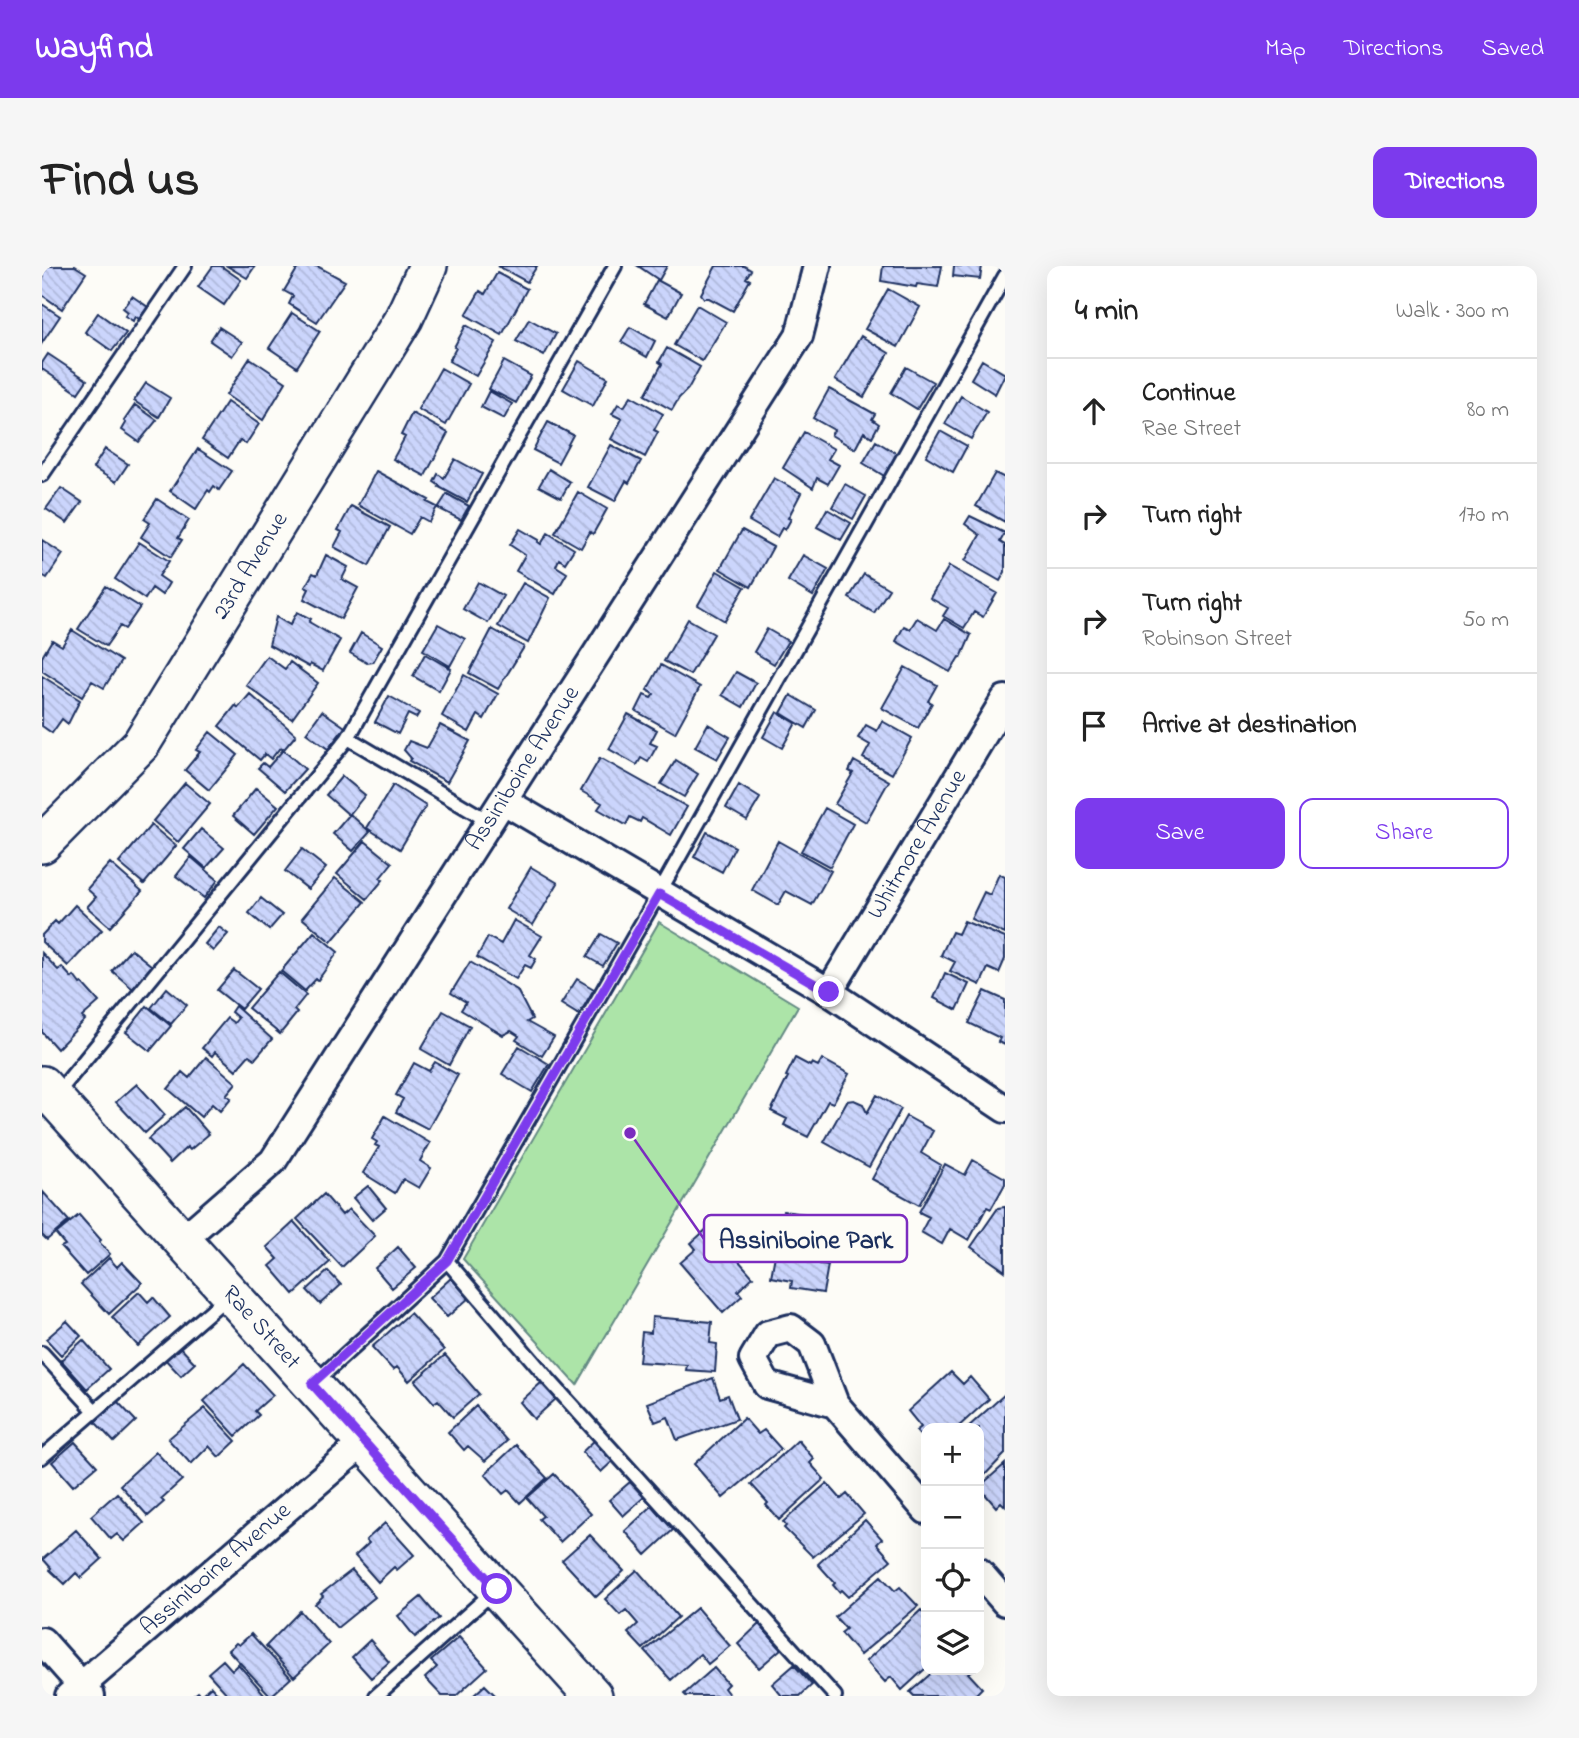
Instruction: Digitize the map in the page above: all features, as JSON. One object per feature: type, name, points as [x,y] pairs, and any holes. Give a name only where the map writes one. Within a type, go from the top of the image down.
[{"type":"street","name":"23rd Avenue","points":[[42,844],[141,744],[404,318],[428,266]]},
{"type":"street","name":"Assiniboine Avenue","points":[[182,1240],[273,1161],[799,336],[817,266]]},
{"type":"street","name":"Whitmore Avenue","points":[[829,992],[1005,699]]},
{"type":"street","points":[[497,812],[659,894],[829,992],[1005,1110]]},
{"type":"street","name":"Rae Street","points":[[48,1091],[593,1696]]},
{"type":"street","points":[[835,1404],[921,1504]]},
{"type":"street","name":"Assiniboine Avenue","points":[[80,1692],[364,1442]]},
{"type":"street","points":[[984,1578],[1005,1602]]},
{"type":"street","points":[[42,1641],[80,1692]]},
{"type":"lane","points":[[42,475],[185,266]]},
{"type":"lane","points":[[48,1091],[348,738],[615,266]]},
{"type":"lane","points":[[312,1384],[447,1261],[659,894],[1005,276]]},
{"type":"lane","points":[[348,738],[497,812]]},
{"type":"lane","points":[[447,1261],[550,1381],[835,1696]]},
{"type":"lane","points":[[42,1457],[230,1293]]},
{"type":"lane","points":[[42,1353],[94,1410]]},
{"type":"lane","points":[[376,1696],[497,1589]]},
{"type":"green space","points":[[659,922],[798,1006],[577,1385],[463,1259]]},
{"type":"building","points":[[48,266],[75,266],[86,273],[62,309],[42,295],[42,274]]},
{"type":"building","points":[[213,266],[221,266],[241,280],[224,305],[198,287]]},
{"type":"building","points":[[227,266],[255,266],[247,278]]},
{"type":"building","points":[[299,266],[317,266],[345,281],[317,322],[289,304],[293,296],[284,291]]},
{"type":"building","points":[[498,266],[537,266],[527,282]]},
{"type":"building","points":[[638,266],[667,266],[659,280]]},
{"type":"building","points":[[716,266],[744,266],[751,270],[746,278],[750,280],[733,311],[704,298],[701,294]]},
{"type":"building","points":[[883,266],[942,266],[938,287],[917,284],[916,287],[881,281]]},
{"type":"building","points":[[954,266],[982,266],[980,279],[953,276]]},
{"type":"building","points":[[497,273],[527,289],[502,335],[466,315],[480,291],[485,294]]},
{"type":"building","points":[[657,280],[681,293],[668,317],[644,304]]},
{"type":"building","points":[[888,289],[920,307],[898,347],[865,329]]},
{"type":"building","points":[[132,296],[148,307],[139,319],[135,316],[133,321],[125,316],[128,312],[123,308]]},
{"type":"building","points":[[42,304],[60,316],[42,343]]},
{"type":"building","points":[[697,305],[726,322],[702,361],[674,345]]},
{"type":"building","points":[[98,313],[126,333],[112,351],[85,332]]},
{"type":"building","points":[[292,313],[320,331],[297,367],[269,348]]},
{"type":"building","points":[[529,319],[556,334],[544,356],[516,341]]},
{"type":"building","points":[[466,325],[496,342],[476,376],[449,361]]},
{"type":"building","points":[[219,327],[242,342],[232,356],[210,341]]},
{"type":"building","points":[[630,327],[655,341],[647,357],[621,342]]},
{"type":"building","points":[[861,336],[889,353],[864,397],[835,380]]},
{"type":"building","points":[[667,348],[700,367],[672,410],[645,395],[662,364],[659,362]]},
{"type":"building","points":[[48,354],[87,380],[78,393],[42,369],[42,363]]},
{"type":"building","points":[[250,358],[286,382],[263,420],[226,395]]},
{"type":"building","points":[[982,360],[1005,374],[995,394],[971,379]]},
{"type":"building","points":[[504,361],[531,376],[516,403],[489,389]]},
{"type":"building","points":[[579,361],[608,378],[593,406],[563,389]]},
{"type":"building","points":[[906,367],[933,382],[917,409],[891,393]]},
{"type":"building","points":[[441,368],[469,384],[446,425],[418,409]]},
{"type":"building","points":[[146,383],[170,398],[159,417],[134,401]]},
{"type":"building","points":[[829,389],[875,414],[872,419],[879,424],[872,437],[864,432],[855,449],[831,435],[834,430],[813,418]]},
{"type":"building","points":[[489,391],[512,404],[504,419],[481,407]]},
{"type":"building","points":[[631,396],[663,414],[654,430],[658,432],[645,457],[611,439],[622,419],[612,414],[618,404],[624,407]]},
{"type":"building","points":[[961,396],[987,412],[971,439],[945,424]]},
{"type":"building","points":[[227,402],[259,424],[246,444],[240,440],[228,458],[202,440]]},
{"type":"building","points":[[135,405],[157,420],[139,442],[122,430],[126,423],[124,421]]},
{"type":"building","points":[[412,413],[448,433],[425,476],[393,459],[405,437],[401,435]]},
{"type":"building","points":[[548,422],[573,435],[558,463],[533,450]]},
{"type":"building","points":[[940,431],[967,446],[953,472],[926,456]]},
{"type":"building","points":[[804,432],[834,449],[828,459],[839,465],[828,484],[817,478],[813,488],[783,468]]},
{"type":"building","points":[[876,441],[899,455],[886,477],[863,463]]},
{"type":"building","points":[[611,445],[641,461],[615,501],[588,487]]},
{"type":"building","points":[[105,449],[128,464],[116,482],[93,468]]},
{"type":"building","points":[[198,449],[232,471],[219,490],[214,486],[210,492],[208,490],[196,509],[170,491]]},
{"type":"building","points":[[455,459],[482,474],[467,502],[434,482],[438,474],[444,478]]},
{"type":"building","points":[[549,469],[570,482],[561,498],[539,486]]},
{"type":"building","points":[[376,471],[437,507],[429,522],[420,517],[410,534],[358,505]]},
{"type":"building","points":[[995,473],[1005,478],[1005,522],[976,506]]},
{"type":"building","points":[[774,478],[801,493],[785,530],[782,528],[777,537],[749,521]]},
{"type":"building","points":[[845,484],[866,496],[853,519],[832,507]]},
{"type":"building","points":[[61,488],[82,502],[67,523],[46,509]]},
{"type":"building","points":[[578,492],[607,509],[593,534],[590,532],[581,548],[555,533]]},
{"type":"building","points":[[447,494],[469,506],[461,520],[438,508]]},
{"type":"building","points":[[157,499],[189,520],[178,538],[182,540],[171,557],[141,537],[150,523],[144,519]]},
{"type":"building","points":[[351,506],[390,527],[369,566],[334,547],[342,532],[338,530]]},
{"type":"building","points":[[827,509],[851,523],[841,540],[817,527]]},
{"type":"building","points":[[970,516],[1005,533],[1000,542],[1005,545],[1005,572],[1000,581],[965,561],[980,535],[965,524]]},
{"type":"building","points":[[520,529],[541,544],[548,533],[574,549],[565,563],[559,559],[556,566],[567,573],[555,594],[516,571],[525,555],[510,545]]},
{"type":"building","points":[[742,530],[773,547],[751,587],[720,569]]},
{"type":"building","points":[[42,540],[63,554],[47,578],[42,575]]},
{"type":"building","points":[[139,542],[169,561],[159,576],[169,583],[162,595],[152,588],[145,599],[115,579]]},
{"type":"building","points":[[326,555],[348,567],[342,579],[358,588],[341,619],[304,599],[309,589],[305,587],[313,573],[317,575]]},
{"type":"building","points":[[803,555],[828,569],[813,596],[788,581]]},
{"type":"building","points":[[949,566],[997,593],[983,617],[974,612],[964,628],[943,616],[948,608],[930,598]]},
{"type":"building","points":[[717,571],[745,587],[725,621],[698,605]]},
{"type":"building","points":[[864,574],[889,589],[874,613],[849,598]]},
{"type":"building","points":[[478,582],[503,596],[488,623],[463,609]]},
{"type":"building","points":[[523,583],[550,598],[528,643],[498,626]]},
{"type":"building","points":[[106,586],[140,607],[125,629],[120,626],[106,646],[78,629]]},
{"type":"building","points":[[297,612],[340,640],[323,671],[310,664],[309,667],[269,645],[276,617],[290,625]]},
{"type":"building","points":[[917,618],[937,630],[944,619],[971,635],[961,658],[959,657],[950,672],[896,641],[904,626],[910,629]]},
{"type":"building","points":[[688,619],[714,634],[690,675],[664,661]]},
{"type":"building","points":[[438,624],[465,639],[450,666],[423,650]]},
{"type":"building","points":[[492,629],[524,647],[498,689],[469,673]]},
{"type":"building","points":[[767,629],[788,641],[774,664],[754,652]]},
{"type":"building","points":[[72,630],[121,661],[104,688],[92,681],[82,697],[42,671],[42,657],[52,640],[62,646]]},
{"type":"building","points":[[361,633],[382,646],[373,662],[367,663],[350,653]]},
{"type":"building","points":[[425,654],[451,669],[439,691],[413,676]]},
{"type":"building","points":[[267,656],[285,669],[290,662],[318,683],[292,719],[246,685]]},
{"type":"building","points":[[661,665],[700,687],[675,733],[636,711],[644,695],[651,698],[654,694],[647,690]]},
{"type":"building","points":[[905,667],[937,685],[928,701],[932,703],[918,728],[882,708]]},
{"type":"building","points":[[736,672],[756,683],[743,707],[722,695]]},
{"type":"building","points":[[464,675],[498,694],[484,719],[478,715],[469,732],[442,716]]},
{"type":"building","points":[[42,676],[80,700],[68,724],[62,719],[52,733],[42,726]]},
{"type":"building","points":[[250,694],[296,735],[271,759],[265,754],[260,760],[219,726],[236,705],[238,708]]},
{"type":"building","points":[[791,695],[816,710],[806,728],[781,713]]},
{"type":"building","points":[[389,696],[419,713],[416,718],[408,714],[398,734],[375,722]]},
{"type":"building","points":[[322,711],[345,727],[328,749],[306,733]]},
{"type":"building","points":[[777,712],[796,723],[782,748],[763,737]]},
{"type":"building","points":[[628,714],[657,730],[650,743],[657,746],[648,762],[641,758],[637,765],[609,749]]},
{"type":"building","points":[[882,721],[912,738],[892,774],[863,758],[870,745],[858,738],[866,725],[877,731]]},
{"type":"building","points":[[708,724],[730,737],[717,759],[695,747]]},
{"type":"building","points":[[440,725],[470,741],[447,782],[409,761],[411,758],[404,750],[409,741],[427,748]]},
{"type":"building","points":[[210,732],[238,755],[209,790],[185,770],[200,752],[196,750]]},
{"type":"building","points":[[283,750],[305,769],[285,791],[258,768],[263,763],[268,767]]},
{"type":"building","points":[[600,758],[687,807],[671,835],[642,818],[640,822],[630,817],[626,825],[598,809],[602,803],[581,791]]},
{"type":"building","points":[[676,760],[698,774],[684,797],[661,784]]},
{"type":"building","points":[[854,761],[889,781],[866,822],[835,804],[853,773],[849,771]]},
{"type":"building","points":[[342,776],[365,795],[349,815],[326,795]]},
{"type":"building","points":[[185,783],[210,804],[178,842],[153,821]]},
{"type":"building","points":[[393,785],[426,806],[400,849],[367,828]]},
{"type":"building","points":[[739,785],[760,798],[747,820],[726,808]]},
{"type":"building","points":[[256,788],[278,806],[254,834],[233,816]]},
{"type":"building","points":[[825,808],[853,824],[830,867],[801,851]]},
{"type":"building","points":[[350,814],[370,832],[353,851],[333,834]]},
{"type":"building","points":[[151,825],[176,846],[144,884],[119,863]]},
{"type":"building","points":[[201,829],[224,848],[206,868],[184,849]]},
{"type":"building","points":[[707,832],[735,847],[722,872],[694,857]]},
{"type":"building","points":[[365,841],[392,863],[380,878],[383,880],[367,899],[337,874]]},
{"type":"building","points":[[778,841],[831,871],[812,905],[786,891],[778,905],[752,890]]},
{"type":"building","points":[[302,849],[326,868],[308,889],[285,871]]},
{"type":"building","points":[[191,857],[218,880],[204,898],[176,876]]},
{"type":"building","points":[[110,863],[142,891],[110,927],[87,907],[96,897],[87,889]]},
{"type":"building","points":[[531,867],[558,883],[533,925],[506,909]]},
{"type":"building","points":[[999,874],[1005,877],[1005,934],[971,919],[984,892],[990,895]]},
{"type":"building","points":[[335,878],[365,902],[331,942],[302,918]]},
{"type":"building","points":[[261,898],[282,915],[269,930],[249,913]]},
{"type":"building","points":[[75,905],[102,930],[68,966],[42,942],[42,935],[55,921],[58,924]]},
{"type":"building","points":[[514,920],[542,936],[530,955],[536,959],[531,968],[525,965],[516,979],[477,957],[488,937],[501,944]]},
{"type":"building","points":[[964,921],[1005,938],[1005,959],[999,973],[988,968],[980,985],[950,971],[955,962],[941,955],[952,932],[958,934]]},
{"type":"building","points":[[219,927],[228,934],[213,951],[205,944]]},
{"type":"building","points":[[314,932],[338,952],[318,980],[305,991],[281,971]]},
{"type":"building","points":[[601,934],[617,943],[603,966],[587,957]]},
{"type":"building","points":[[131,949],[152,966],[133,989],[112,971]]},
{"type":"building","points":[[42,953],[58,970],[62,967],[72,978],[74,976],[99,1002],[82,1017],[85,1020],[57,1049],[42,1032]]},
{"type":"building","points":[[470,962],[517,990],[532,1019],[527,1022],[554,1037],[542,1056],[516,1040],[519,1036],[511,1031],[503,1035],[461,1010],[466,1002],[451,993]]},
{"type":"building","points":[[234,970],[258,989],[241,1009],[217,990]]},
{"type":"building","points":[[279,972],[306,995],[294,1010],[297,1013],[280,1034],[248,1008]]},
{"type":"building","points":[[945,973],[969,984],[957,1010],[934,998]]},
{"type":"building","points":[[577,979],[594,989],[579,1015],[561,1004]]},
{"type":"building","points":[[167,988],[187,1005],[171,1024],[151,1008]]},
{"type":"building","points":[[985,991],[1005,1000],[1005,1045],[998,1042],[1000,1038],[969,1023]]},
{"type":"building","points":[[147,1006],[171,1026],[150,1051],[126,1032]]},
{"type":"building","points":[[235,1006],[272,1039],[255,1059],[249,1055],[236,1070],[215,1052],[212,1056],[202,1048],[227,1018],[234,1023],[238,1018],[231,1012]]},
{"type":"building","points":[[443,1011],[470,1026],[449,1065],[421,1049]]},
{"type":"building","points":[[519,1046],[549,1064],[532,1092],[502,1074]]},
{"type":"building","points":[[206,1057],[236,1083],[226,1095],[231,1098],[220,1111],[212,1104],[201,1117],[168,1089],[182,1072],[189,1078]]},
{"type":"building","points":[[795,1058],[810,1066],[812,1063],[818,1066],[822,1059],[849,1074],[833,1103],[828,1101],[808,1137],[784,1125],[787,1119],[771,1111]]},
{"type":"building","points":[[435,1062],[458,1075],[428,1129],[396,1112],[403,1099],[396,1095],[414,1063],[429,1071]]},
{"type":"building","points":[[137,1084],[165,1115],[145,1133],[116,1102]]},
{"type":"building","points":[[877,1095],[901,1109],[869,1167],[824,1142],[847,1101],[854,1100],[863,1104],[867,1113]]},
{"type":"building","points":[[185,1107],[209,1134],[190,1150],[187,1147],[170,1163],[148,1139]]},
{"type":"building","points":[[385,1116],[430,1143],[420,1161],[431,1168],[419,1188],[403,1179],[395,1193],[363,1173],[379,1147],[372,1139]]},
{"type":"building","points":[[906,1116],[933,1131],[921,1153],[941,1165],[919,1205],[872,1179]]},
{"type":"building","points":[[973,1160],[1005,1178],[1005,1184],[991,1209],[987,1207],[969,1240],[950,1229],[942,1244],[921,1232],[929,1217],[919,1212],[945,1164],[965,1175]]},
{"type":"building","points":[[368,1186],[386,1208],[372,1220],[353,1198]]},
{"type":"building","points":[[43,1192],[69,1221],[47,1240],[42,1235]]},
{"type":"building","points":[[324,1194],[342,1215],[349,1209],[375,1236],[342,1267],[297,1219]]},
{"type":"building","points":[[1005,1207],[1005,1271],[971,1247],[998,1208]]},
{"type":"building","points":[[783,1211],[828,1217],[820,1264],[828,1265],[823,1293],[791,1288],[792,1281],[771,1277]]},
{"type":"building","points":[[79,1215],[110,1254],[86,1275],[61,1247],[65,1245],[56,1234]]},
{"type":"building","points":[[294,1222],[330,1262],[294,1294],[270,1266],[278,1259],[267,1247]]},
{"type":"building","points":[[709,1227],[753,1277],[738,1291],[742,1296],[723,1313],[680,1263],[696,1249],[691,1243]]},
{"type":"building","points":[[398,1247],[416,1268],[392,1288],[375,1268]]},
{"type":"building","points":[[109,1258],[117,1267],[122,1262],[142,1283],[109,1314],[81,1284]]},
{"type":"building","points":[[328,1271],[341,1285],[320,1304],[307,1290]]},
{"type":"building","points":[[451,1278],[469,1298],[447,1317],[429,1298]]},
{"type":"building","points":[[139,1292],[148,1302],[153,1297],[170,1317],[138,1346],[112,1317]]},
{"type":"building","points":[[410,1313],[444,1350],[409,1381],[397,1367],[393,1370],[372,1347]]},
{"type":"building","points":[[652,1317],[712,1322],[710,1343],[717,1344],[715,1372],[686,1370],[687,1365],[639,1362],[642,1332],[651,1333]]},
{"type":"building","points":[[67,1321],[81,1336],[61,1355],[46,1339]]},
{"type":"building","points":[[83,1340],[109,1369],[87,1389],[61,1360]]},
{"type":"building","points":[[176,1343],[195,1363],[181,1376],[162,1356]]},
{"type":"building","points":[[445,1355],[479,1394],[453,1417],[438,1400],[434,1403],[415,1381]]},
{"type":"building","points":[[244,1364],[273,1395],[255,1411],[259,1415],[236,1436],[204,1401]]},
{"type":"building","points":[[951,1372],[963,1384],[970,1377],[989,1399],[963,1423],[921,1423],[921,1427],[908,1411]]},
{"type":"building","points":[[713,1378],[720,1398],[728,1395],[737,1419],[677,1440],[668,1417],[655,1422],[647,1403]]},
{"type":"building","points":[[542,1382],[557,1398],[534,1419],[520,1402]]},
{"type":"building","points":[[1005,1394],[1005,1454],[984,1476],[984,1423],[973,1423]]},
{"type":"building","points":[[117,1401],[136,1421],[114,1442],[95,1422]]},
{"type":"building","points":[[476,1406],[507,1441],[485,1461],[468,1446],[464,1450],[448,1432]]},
{"type":"building","points":[[205,1408],[236,1441],[219,1457],[209,1446],[191,1464],[168,1439]]},
{"type":"building","points":[[744,1418],[758,1434],[764,1430],[781,1449],[723,1498],[694,1464]]},
{"type":"building","points":[[596,1439],[615,1459],[601,1472],[582,1452]]},
{"type":"building","points":[[798,1440],[814,1459],[810,1463],[824,1479],[779,1520],[751,1484]]},
{"type":"building","points":[[75,1442],[97,1466],[73,1486],[52,1462]]},
{"type":"building","points":[[516,1445],[547,1478],[520,1503],[508,1490],[503,1494],[485,1474]]},
{"type":"building","points":[[156,1452],[182,1480],[161,1499],[164,1502],[148,1516],[120,1485]]},
{"type":"building","points":[[1005,1464],[1005,1506],[1001,1502],[996,1507],[984,1493],[984,1483]]},
{"type":"building","points":[[554,1474],[591,1514],[560,1542],[539,1519],[543,1516],[527,1498]]},
{"type":"building","points":[[630,1482],[644,1497],[623,1516],[609,1500]]},
{"type":"building","points":[[827,1483],[841,1499],[847,1494],[864,1514],[813,1557],[784,1528],[786,1526],[783,1522]]},
{"type":"building","points":[[117,1493],[144,1523],[124,1541],[117,1534],[111,1539],[91,1516]]},
{"type":"building","points":[[652,1506],[673,1530],[646,1555],[625,1531]]},
{"type":"building","points":[[865,1520],[882,1539],[877,1544],[891,1560],[848,1597],[841,1590],[839,1592],[833,1585],[835,1583],[818,1564]]},
{"type":"building","points":[[385,1523],[414,1555],[397,1570],[394,1567],[378,1582],[355,1556],[369,1543],[366,1540]]},
{"type":"building","points":[[76,1530],[102,1559],[81,1578],[76,1573],[65,1584],[43,1559]]},
{"type":"building","points":[[590,1535],[624,1571],[596,1597],[562,1560]]},
{"type":"building","points":[[352,1570],[375,1597],[337,1628],[315,1604],[323,1596],[321,1594]]},
{"type":"building","points":[[637,1570],[678,1617],[643,1649],[628,1633],[638,1624],[626,1610],[620,1615],[605,1599]]},
{"type":"building","points":[[881,1576],[895,1591],[900,1587],[918,1606],[860,1655],[841,1633],[846,1629],[835,1617]]},
{"type":"building","points":[[421,1597],[439,1618],[415,1637],[398,1616]]},
{"type":"building","points":[[697,1608],[730,1646],[708,1664],[700,1654],[671,1680],[645,1651]]},
{"type":"building","points":[[921,1610],[921,1673],[902,1690],[891,1677],[885,1682],[866,1661]]},
{"type":"building","points":[[300,1611],[329,1644],[294,1677],[266,1646]]},
{"type":"building","points":[[759,1624],[781,1649],[759,1668],[738,1644]]},
{"type":"building","points":[[251,1634],[291,1678],[271,1696],[228,1650],[236,1643],[239,1645]]},
{"type":"building","points":[[459,1637],[487,1668],[456,1696],[442,1696],[425,1678],[437,1667],[431,1661]]},
{"type":"building","points":[[370,1640],[389,1662],[371,1678],[352,1657]]},
{"type":"building","points":[[223,1660],[232,1670],[238,1664],[266,1696],[229,1696],[208,1673]]},
{"type":"building","points":[[794,1665],[812,1685],[800,1696],[782,1696],[772,1684]]},
{"type":"building","points":[[714,1668],[728,1684],[724,1688],[730,1696],[684,1694]]},
{"type":"building","points":[[929,1675],[970,1675],[982,1688],[974,1696],[914,1696],[910,1692]]},
{"type":"building","points":[[485,1685],[496,1696],[473,1696]]},
{"type":"building","points":[[211,1686],[220,1696],[193,1696],[198,1692],[201,1695]]},
{"type":"place","name":"Assiniboine Park","points":[[630,1133]]},
{"type":"route","points":[[497,1589],[312,1384],[447,1261],[659,894],[829,992]]}]
